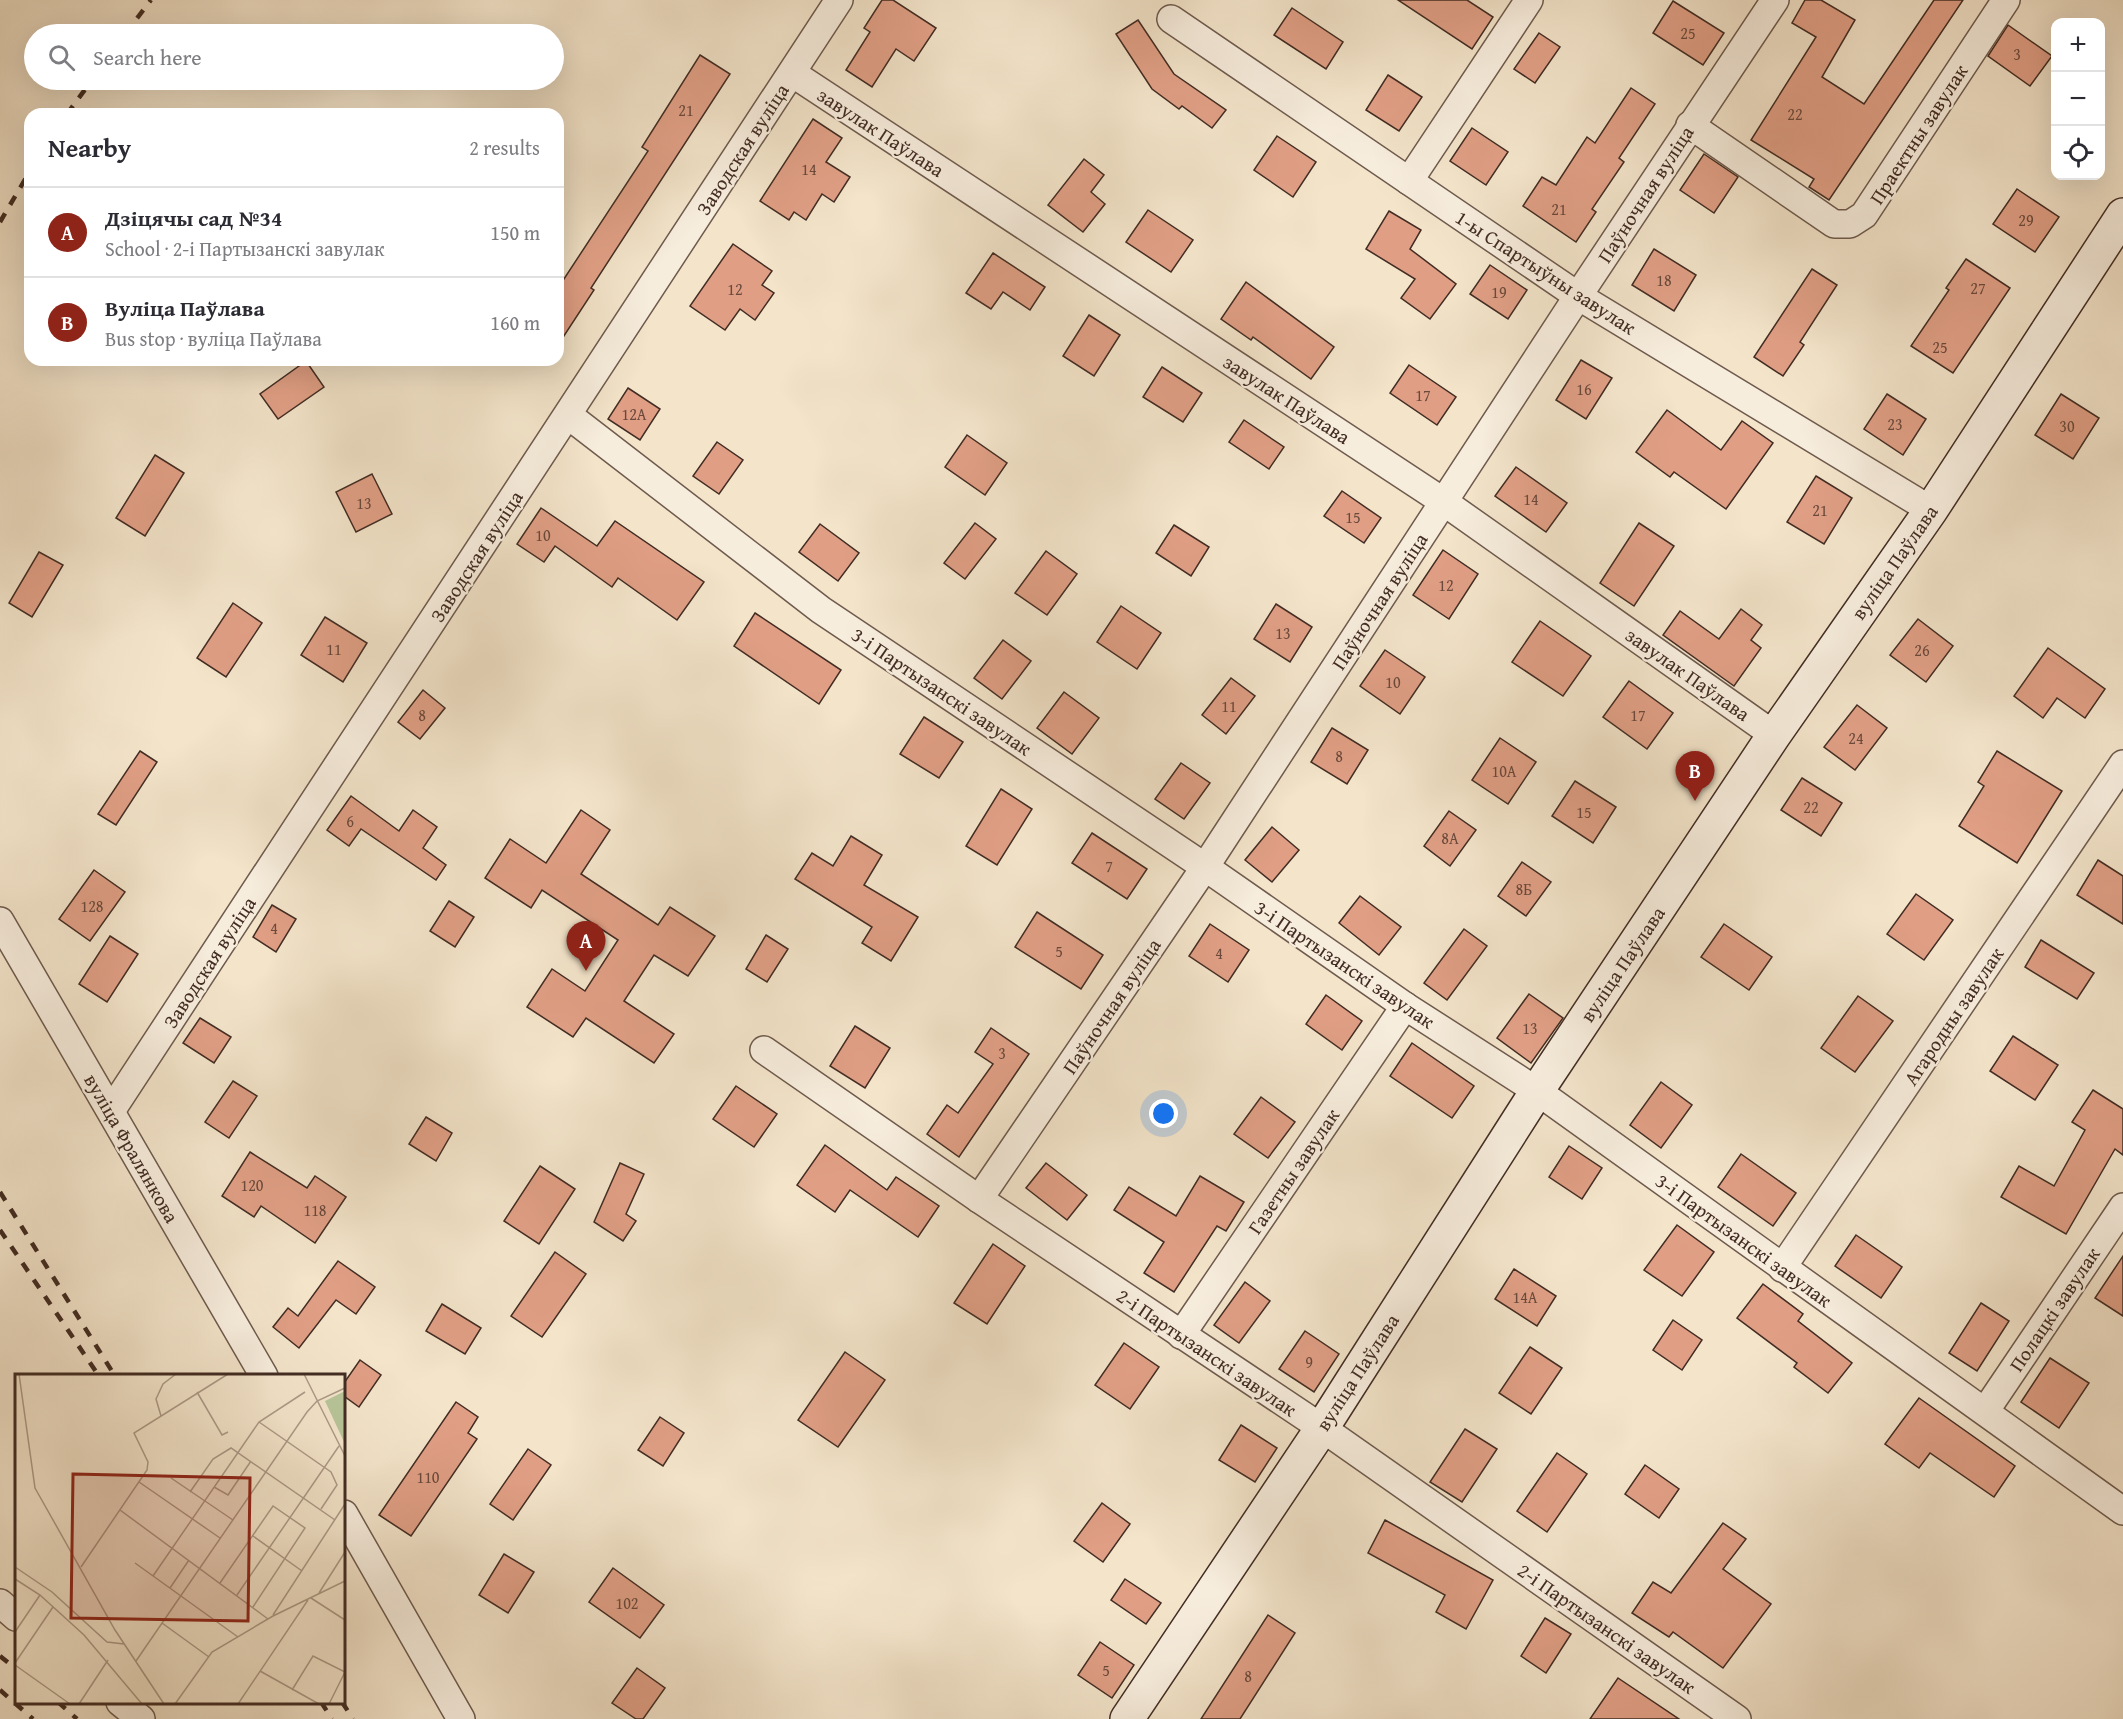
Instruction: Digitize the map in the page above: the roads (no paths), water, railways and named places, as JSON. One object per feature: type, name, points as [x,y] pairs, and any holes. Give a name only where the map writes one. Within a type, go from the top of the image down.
[{"type":"street","name":"Заводская вуліца","points":[[111,1111],[839,0]]},
{"type":"street","points":[[1409,181],[1529,0]]},
{"type":"street","name":"Паўночная вуліца","points":[[979,1199],[1205,867],[1690,125],[1775,0]]},
{"type":"street","name":"Праектны завулак","points":[[1690,125],[1834,224],[1850,224],[1864,215],[2006,0]]},
{"type":"street","name":"1-ы Спартыўны завулак","points":[[1171,19],[1578,296],[1931,510]]},
{"type":"street","name":"завулак Паўлава","points":[[792,73],[1444,502],[1774,735]]},
{"type":"street","name":"вуліца Паўлава","points":[[1127,1719],[1322,1428],[1537,1091],[1774,735],[1931,510],[2123,215]]},
{"type":"street","name":"3-і Партызанскі завулак","points":[[568,415],[821,610],[1205,867],[1405,1006],[1537,1091],[1782,1268],[1986,1410],[2123,1511]]},
{"type":"street","name":"Агародны завулак","points":[[1782,1268],[2123,764]]},
{"type":"street","name":"вуліца Фралянкова","points":[[0,921],[263,1374]]},
{"type":"street","name":"Газетны завулак","points":[[1181,1335],[1405,1006]]},
{"type":"street","name":"2-і Партызанскі завулак","points":[[764,1050],[979,1199],[1322,1428],[1737,1719]]},
{"type":"street","name":"Полацкі завулак","points":[[1986,1410],[2123,1208]]},
{"type":"street","points":[[345,1516],[461,1719]]},
{"type":"street","points":[[0,1604],[15,1616]]},
{"type":"street","points":[[122,1704],[141,1719]]},
{"type":"railway","points":[[133,24],[151,0]]},
{"type":"railway","points":[[71,108],[85,90]]},
{"type":"railway","points":[[0,222],[24,181]]},
{"type":"railway","points":[[0,1192],[114,1374]]},
{"type":"railway","points":[[0,1230],[98,1374]]},
{"type":"railway","points":[[0,1656],[15,1668]]},
{"type":"railway","points":[[0,1690],[15,1703]]},
{"type":"railway","points":[[16,1704],[33,1719]]},
{"type":"railway","points":[[60,1704],[77,1719]]},
{"type":"railway","points":[[322,1704],[332,1719]]},
{"type":"railway","points":[[343,1704],[353,1719]]},
{"type":"place","name":"Вуліца Паўлава","points":[[1695,801]]},
{"type":"place","name":"Дзіцячы сад №34","points":[[586,971]]}]
